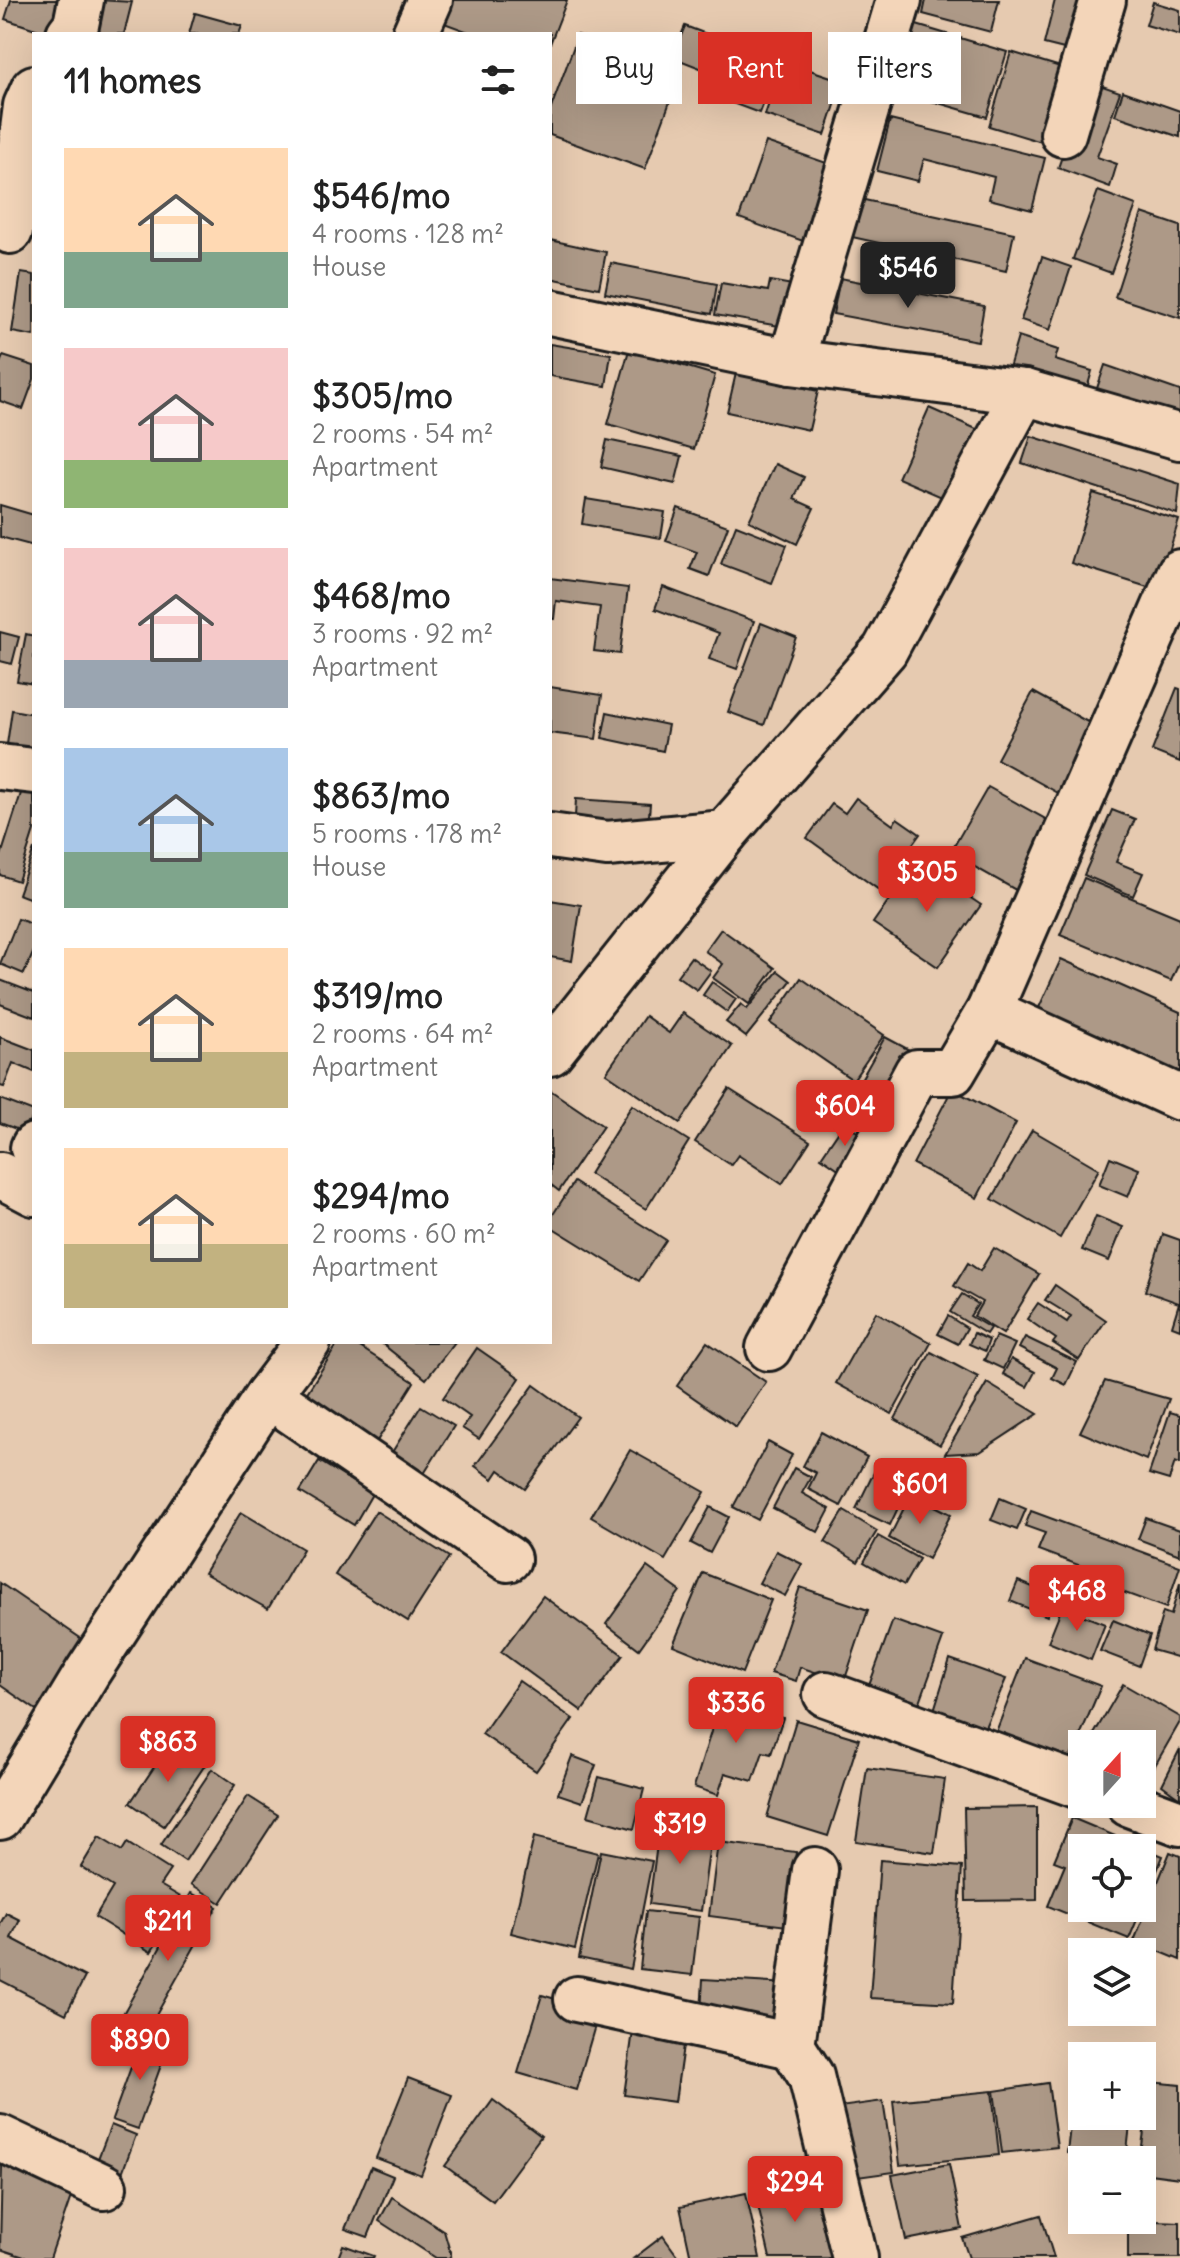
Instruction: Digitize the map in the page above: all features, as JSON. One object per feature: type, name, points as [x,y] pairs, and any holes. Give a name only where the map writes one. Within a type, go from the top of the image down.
[{"type":"street","points":[[71,32],[76,25],[81,0]]},
{"type":"street","points":[[416,32],[430,0]]},
{"type":"street","points":[[791,362],[899,0]]},
{"type":"street","points":[[1063,134],[1103,0]]},
{"type":"street","points":[[15,232],[26,106],[32,92]]},
{"type":"street","points":[[552,312],[791,362],[1024,392],[1180,437]]},
{"type":"street","points":[[552,1050],[725,833],[885,650],[1024,392]]},
{"type":"street","points":[[769,1348],[917,1072],[953,1072],[989,1011],[1180,572]]},
{"type":"street","points":[[0,767],[32,771]]},
{"type":"street","points":[[552,836],[607,844],[725,833]]},
{"type":"street","points":[[989,1011],[1180,1098]]},
{"type":"street","points":[[0,1175],[32,1192]]},
{"type":"street","points":[[0,1817],[87,1673],[268,1395],[306,1344]]},
{"type":"street","points":[[268,1395],[508,1559]]},
{"type":"street","points":[[826,1694],[1068,1782]]},
{"type":"street","points":[[1156,1814],[1180,1823]]},
{"type":"street","points":[[815,1870],[792,2046],[811,2076],[855,2258]]},
{"type":"street","points":[[577,1999],[792,2046]]},
{"type":"street","points":[[0,2138],[104,2187]]},
{"type":"building","points":[[11,0],[68,0],[52,32],[5,19]]},
{"type":"building","points":[[99,0],[132,2],[124,32],[92,32]]},
{"type":"building","points":[[453,0],[567,0],[552,39],[552,32],[469,32],[444,23]]},
{"type":"building","points":[[926,0],[999,0],[991,32],[923,14]]},
{"type":"building","points":[[1055,0],[1094,0],[1080,53],[1044,44]]},
{"type":"building","points":[[1153,2],[1180,10],[1180,35],[1146,25]]},
{"type":"building","points":[[195,13],[242,26],[240,32],[190,32]]},
{"type":"building","points":[[913,24],[940,32],[911,32]]},
{"type":"building","points":[[685,26],[701,32],[698,32],[698,67],[682,61]]},
{"type":"building","points":[[961,38],[1007,52],[987,117],[942,104],[961,104]]},
{"type":"building","points":[[576,40],[576,104],[669,104],[645,169],[552,136],[552,106]]},
{"type":"building","points":[[1011,52],[1067,69],[1045,143],[989,126]]},
{"type":"building","points":[[812,71],[828,76],[828,104],[835,104],[825,135],[765,115],[769,104],[812,104]]},
{"type":"building","points":[[1088,81],[1120,92],[1097,157],[1117,164],[1110,187],[1058,168]]},
{"type":"building","points":[[1123,91],[1180,111],[1180,137],[1115,115]]},
{"type":"building","points":[[735,104],[762,104],[759,113]]},
{"type":"building","points":[[890,120],[1045,158],[1032,210],[989,199],[994,177],[924,159],[918,181],[877,171]]},
{"type":"building","points":[[766,142],[841,168],[814,245],[739,218]]},
{"type":"building","points":[[1098,191],[1136,205],[1111,273],[1073,259]]},
{"type":"building","points":[[851,197],[1014,233],[1006,271],[843,235]]},
{"type":"building","points":[[1142,213],[1180,226],[1180,318],[1115,297]]},
{"type":"building","points":[[552,240],[606,252],[599,288],[552,278]]},
{"type":"building","points":[[1042,257],[1071,267],[1050,330],[1021,320]]},
{"type":"building","points":[[611,263],[717,284],[712,314],[605,293]]},
{"type":"building","points":[[21,273],[32,275],[32,336],[12,332]]},
{"type":"building","points":[[840,278],[984,306],[978,341],[833,314]]},
{"type":"building","points":[[770,281],[804,287],[797,329],[715,315],[721,283],[768,291]]},
{"type":"building","points":[[1018,337],[1058,350],[1055,360],[1092,371],[1086,392],[1009,368]]},
{"type":"building","points":[[552,344],[611,354],[606,386],[552,376]]},
{"type":"building","points":[[629,350],[715,375],[694,449],[608,424]]},
{"type":"building","points":[[3,356],[32,365],[32,384],[23,409],[0,401],[0,363]]},
{"type":"building","points":[[1105,365],[1180,391],[1180,413],[1176,426],[1094,397]]},
{"type":"building","points":[[736,373],[818,391],[809,430],[727,412]]},
{"type":"building","points":[[929,408],[981,431],[951,501],[898,478]]},
{"type":"building","points":[[1031,436],[1180,484],[1177,514],[1022,463]]},
{"type":"building","points":[[607,440],[682,456],[675,484],[601,467]]},
{"type":"building","points":[[775,464],[804,477],[794,499],[814,508],[797,544],[749,521]]},
{"type":"building","points":[[1093,493],[1179,520],[1157,590],[1071,563]]},
{"type":"building","points":[[586,499],[665,512],[661,538],[582,524]]},
{"type":"building","points":[[0,505],[32,514],[32,545],[0,537]]},
{"type":"building","points":[[678,508],[728,526],[709,576],[690,569],[697,552],[666,541]]},
{"type":"building","points":[[736,525],[787,545],[772,583],[721,564]]},
{"type":"building","points":[[552,578],[628,588],[620,654],[594,651],[600,607],[556,601],[554,619]]},
{"type":"building","points":[[663,587],[754,621],[737,669],[709,659],[719,633],[655,609]]},
{"type":"building","points":[[761,623],[796,637],[764,725],[728,712]]},
{"type":"building","points":[[0,632],[19,637],[12,664],[0,661]]},
{"type":"building","points":[[26,634],[32,636],[32,684],[17,681]]},
{"type":"building","points":[[552,687],[602,695],[596,739],[552,733]]},
{"type":"building","points":[[1177,688],[1180,689],[1180,762],[1152,751]]},
{"type":"building","points":[[1033,692],[1115,737],[1078,804],[997,759]]},
{"type":"building","points":[[12,710],[32,714],[32,763],[5,758]]},
{"type":"building","points":[[607,712],[668,725],[663,751],[602,738]]},
{"type":"building","points":[[23,787],[32,789],[32,837],[18,881],[0,875],[0,859]]},
{"type":"building","points":[[988,787],[1076,836],[1039,903],[950,853]]},
{"type":"building","points":[[856,798],[893,825],[897,818],[920,834],[879,890],[807,838],[832,804],[845,813]]},
{"type":"building","points":[[576,799],[650,804],[647,838],[574,834]]},
{"type":"building","points":[[1112,810],[1135,819],[1116,862],[1143,873],[1133,896],[1084,875]]},
{"type":"building","points":[[32,855],[32,899],[18,894]]},
{"type":"building","points":[[916,861],[981,905],[938,967],[873,923]]},
{"type":"building","points":[[1084,878],[1180,918],[1180,961],[1171,981],[1060,935]]},
{"type":"building","points":[[552,900],[581,905],[572,961],[552,957]]},
{"type":"building","points":[[18,919],[32,924],[32,956],[24,974],[0,964]]},
{"type":"building","points":[[721,929],[775,968],[749,1004],[713,978],[723,964],[705,951]]},
{"type":"building","points":[[691,957],[711,971],[697,990],[677,976]]},
{"type":"building","points":[[1061,959],[1180,1012],[1180,1076],[1037,1012]]},
{"type":"building","points":[[778,971],[791,981],[746,1037],[726,1022],[741,1004],[747,1009]]},
{"type":"building","points":[[801,978],[884,1035],[853,1080],[770,1023]]},
{"type":"building","points":[[0,980],[32,992],[32,1016],[0,1004]]},
{"type":"building","points":[[712,982],[736,999],[727,1012],[703,995]]},
{"type":"building","points":[[683,1013],[732,1046],[680,1123],[606,1073],[645,1016],[669,1033]]},
{"type":"building","points":[[0,1037],[32,1049],[32,1071],[13,1063],[4,1087],[0,1086]]},
{"type":"building","points":[[885,1037],[913,1052],[871,1126],[858,1120],[870,1099],[855,1090]]},
{"type":"building","points":[[729,1089],[810,1141],[782,1184],[738,1155],[731,1165],[695,1142]]},
{"type":"building","points":[[952,1089],[1016,1123],[977,1198],[913,1164]]},
{"type":"building","points":[[552,1091],[603,1126],[559,1191],[552,1186]]},
{"type":"building","points":[[0,1099],[32,1111],[27,1133],[0,1123]]},
{"type":"building","points":[[632,1105],[689,1141],[646,1209],[589,1174]]},
{"type":"building","points":[[844,1123],[869,1140],[846,1174],[821,1157]]},
{"type":"building","points":[[1032,1130],[1099,1169],[1060,1238],[992,1199]]},
{"type":"building","points":[[1110,1157],[1139,1169],[1128,1197],[1099,1185]]},
{"type":"building","points":[[574,1182],[666,1240],[639,1281],[552,1227],[552,1216]]},
{"type":"building","points":[[1096,1216],[1123,1227],[1109,1261],[1082,1250]]},
{"type":"building","points":[[1163,1234],[1180,1240],[1180,1329],[1172,1326],[1179,1303],[1145,1291]]},
{"type":"building","points":[[994,1248],[1039,1274],[1003,1334],[974,1316],[982,1302],[954,1286],[968,1263],[980,1271]]},
{"type":"building","points":[[1055,1285],[1106,1320],[1079,1360],[1053,1343],[1056,1339],[1027,1319],[1038,1303],[1067,1322],[1071,1316],[1045,1300]]},
{"type":"building","points":[[962,1294],[978,1304],[970,1316],[990,1328],[986,1334],[950,1312]]},
{"type":"building","points":[[876,1312],[931,1343],[892,1414],[836,1383]]},
{"type":"building","points":[[948,1316],[967,1328],[958,1344],[938,1334]]},
{"type":"building","points":[[974,1333],[989,1340],[985,1351],[969,1344]]},
{"type":"building","points":[[996,1336],[1015,1344],[1003,1369],[984,1360]]},
{"type":"building","points":[[1025,1337],[1077,1362],[1066,1385],[1052,1378],[1057,1368],[1019,1348]]},
{"type":"building","points":[[707,1342],[766,1382],[736,1427],[677,1386]]},
{"type":"building","points":[[338,1344],[355,1344],[414,1382],[370,1452],[298,1407]]},
{"type":"building","points":[[382,1344],[453,1344],[426,1379]]},
{"type":"building","points":[[477,1348],[520,1378],[479,1439],[462,1428],[470,1417],[443,1398]]},
{"type":"building","points":[[931,1352],[978,1377],[940,1445],[895,1419]]},
{"type":"building","points":[[1011,1359],[1035,1372],[1027,1387],[1003,1374]]},
{"type":"building","points":[[1105,1381],[1169,1399],[1146,1460],[1080,1432]]},
{"type":"building","points":[[987,1383],[1038,1414],[980,1452],[945,1454]]},
{"type":"building","points":[[534,1385],[578,1417],[525,1489],[499,1470],[493,1479],[475,1466]]},
{"type":"building","points":[[421,1406],[454,1426],[422,1477],[389,1457]]},
{"type":"building","points":[[1170,1412],[1180,1415],[1180,1464],[1175,1462],[1169,1480],[1149,1474]]},
{"type":"building","points":[[821,1432],[867,1457],[841,1506],[808,1489],[816,1473],[803,1466]]},
{"type":"building","points":[[768,1442],[792,1455],[758,1520],[733,1507]]},
{"type":"building","points":[[630,1450],[705,1492],[665,1560],[591,1517]]},
{"type":"building","points":[[319,1461],[372,1494],[354,1525],[300,1492]]},
{"type":"building","points":[[879,1462],[912,1478],[890,1525],[856,1509]]},
{"type":"building","points":[[794,1468],[811,1477],[802,1493],[830,1509],[818,1532],[773,1508]]},
{"type":"building","points":[[911,1494],[951,1514],[928,1559],[889,1538]]},
{"type":"building","points":[[1000,1498],[1026,1509],[1017,1530],[991,1520]]},
{"type":"building","points":[[710,1507],[729,1517],[710,1553],[691,1543]]},
{"type":"building","points":[[376,1511],[449,1557],[408,1621],[335,1575]]},
{"type":"building","points":[[844,1511],[877,1531],[858,1562],[825,1542]]},
{"type":"building","points":[[1031,1511],[1180,1566],[1166,1608],[1089,1580],[1092,1570],[1038,1550],[1045,1533],[1025,1526]]},
{"type":"building","points":[[241,1512],[303,1549],[268,1609],[204,1573]]},
{"type":"building","points":[[1146,1518],[1180,1530],[1180,1555],[1138,1539]]},
{"type":"building","points":[[878,1536],[919,1559],[904,1585],[864,1562]]},
{"type":"building","points":[[776,1551],[802,1564],[785,1596],[759,1583]]},
{"type":"building","points":[[647,1567],[680,1591],[639,1649],[606,1624]]},
{"type":"building","points":[[703,1573],[771,1600],[742,1673],[673,1645]]},
{"type":"building","points":[[1018,1581],[1055,1596],[1047,1616],[1010,1601]]},
{"type":"building","points":[[0,1583],[92,1646],[45,1716],[0,1685]]},
{"type":"building","points":[[1180,1583],[1180,1658],[1152,1650],[1163,1612],[1171,1615]]},
{"type":"building","points":[[800,1587],[868,1610],[844,1682],[800,1667],[796,1681],[771,1673]]},
{"type":"building","points":[[543,1596],[623,1655],[582,1711],[501,1652]]},
{"type":"building","points":[[1062,1607],[1105,1624],[1091,1660],[1048,1642]]},
{"type":"building","points":[[893,1620],[943,1638],[917,1710],[867,1691]]},
{"type":"building","points":[[1113,1620],[1150,1635],[1139,1666],[1100,1651]]},
{"type":"building","points":[[1025,1658],[1101,1686],[1082,1730],[1068,1730],[1066,1769],[992,1742]]},
{"type":"building","points":[[950,1659],[1006,1679],[979,1741],[931,1720]]},
{"type":"building","points":[[519,1681],[573,1719],[536,1771],[482,1734]]},
{"type":"building","points":[[1123,1684],[1180,1717],[1156,1764],[1156,1730],[1096,1730]]},
{"type":"building","points":[[721,1699],[783,1718],[771,1754],[763,1752],[753,1781],[725,1773],[718,1795],[694,1787]]},
{"type":"building","points":[[796,1720],[859,1739],[828,1836],[767,1817]]},
{"type":"building","points":[[171,1742],[205,1765],[164,1826],[130,1803]]},
{"type":"building","points":[[1180,1749],[1180,1798],[1162,1785]]},
{"type":"building","points":[[572,1756],[596,1765],[582,1802],[558,1794]]},
{"type":"building","points":[[867,1768],[945,1779],[934,1853],[856,1841]]},
{"type":"building","points":[[212,1769],[235,1785],[185,1861],[161,1845]]},
{"type":"building","points":[[599,1777],[644,1789],[634,1829],[588,1816]]},
{"type":"building","points":[[248,1796],[278,1815],[221,1903],[191,1884]]},
{"type":"building","points":[[1037,1807],[1037,1900],[966,1901],[964,1808]]},
{"type":"building","points":[[1072,1818],[1110,1834],[1068,1834],[1068,1914],[1048,1906],[1065,1865],[1054,1861]]},
{"type":"building","points":[[660,1822],[712,1829],[701,1911],[649,1904]]},
{"type":"building","points":[[99,1837],[122,1851],[127,1843],[170,1870],[160,1885],[184,1899],[151,1952],[95,1917],[113,1887],[81,1867]]},
{"type":"building","points":[[534,1837],[598,1853],[575,1949],[511,1933]]},
{"type":"building","points":[[718,1842],[796,1852],[787,1926],[709,1916]]},
{"type":"building","points":[[601,1851],[652,1861],[631,1969],[579,1958]]},
{"type":"building","points":[[1170,1852],[1180,1856],[1180,1960],[1156,1950],[1156,1938],[1135,1938],[1142,1922],[1156,1922],[1156,1887]]},
{"type":"building","points":[[1156,1853],[1163,1856],[1156,1873]]},
{"type":"building","points":[[880,1860],[962,1867],[953,2003],[870,1998]]},
{"type":"building","points":[[191,1893],[217,1907],[146,2033],[120,2019]]},
{"type":"building","points":[[646,1911],[699,1917],[692,1975],[640,1969]]},
{"type":"building","points":[[6,1913],[20,1920],[11,1938],[85,1977],[66,2014],[0,1980],[0,1924]]},
{"type":"building","points":[[1087,1922],[1136,1922],[1129,1938]]},
{"type":"building","points":[[703,1979],[789,1984],[787,2018],[701,2013]]},
{"type":"building","points":[[542,1995],[599,2012],[576,2090],[518,2073]]},
{"type":"building","points":[[634,2024],[685,2032],[675,2102],[624,2095]]},
{"type":"building","points":[[143,2034],[169,2043],[138,2129],[112,2120]]},
{"type":"building","points":[[408,2078],[452,2095],[421,2175],[376,2158]]},
{"type":"building","points":[[1048,2083],[1057,2147],[1002,2153],[994,2091]]},
{"type":"building","points":[[1156,2083],[1180,2085],[1180,2178],[1156,2175],[1156,2146],[1142,2146],[1144,2130],[1156,2130]]},
{"type":"building","points":[[992,2091],[999,2155],[900,2165],[893,2101]]},
{"type":"building","points":[[493,2100],[541,2136],[493,2201],[445,2166]]},
{"type":"building","points":[[883,2101],[894,2172],[843,2179],[832,2108]]},
{"type":"building","points":[[111,2125],[136,2135],[122,2173],[96,2164]]},
{"type":"building","points":[[1070,2130],[1129,2130],[1128,2146],[1068,2146],[1067,2153]]},
{"type":"building","points":[[2,2164],[74,2188],[50,2258],[27,2258],[0,2249]]},
{"type":"building","points":[[949,2164],[962,2229],[906,2240],[892,2175]]},
{"type":"building","points":[[371,2167],[393,2176],[368,2237],[345,2229]]},
{"type":"building","points":[[816,2184],[833,2258],[770,2258],[756,2197]]},
{"type":"building","points":[[746,2193],[760,2258],[691,2258],[680,2207]]},
{"type":"building","points":[[392,2197],[444,2231],[451,2255],[449,2258],[436,2258],[379,2221]]},
{"type":"building","points":[[1041,2215],[1054,2258],[969,2258],[962,2238]]},
{"type":"building","points":[[1156,2221],[1180,2222],[1180,2258],[1128,2258],[1128,2234],[1156,2234]]},
{"type":"building","points":[[663,2236],[679,2258],[634,2258]]},
{"type":"building","points":[[343,2245],[374,2256],[338,2258]]}]
